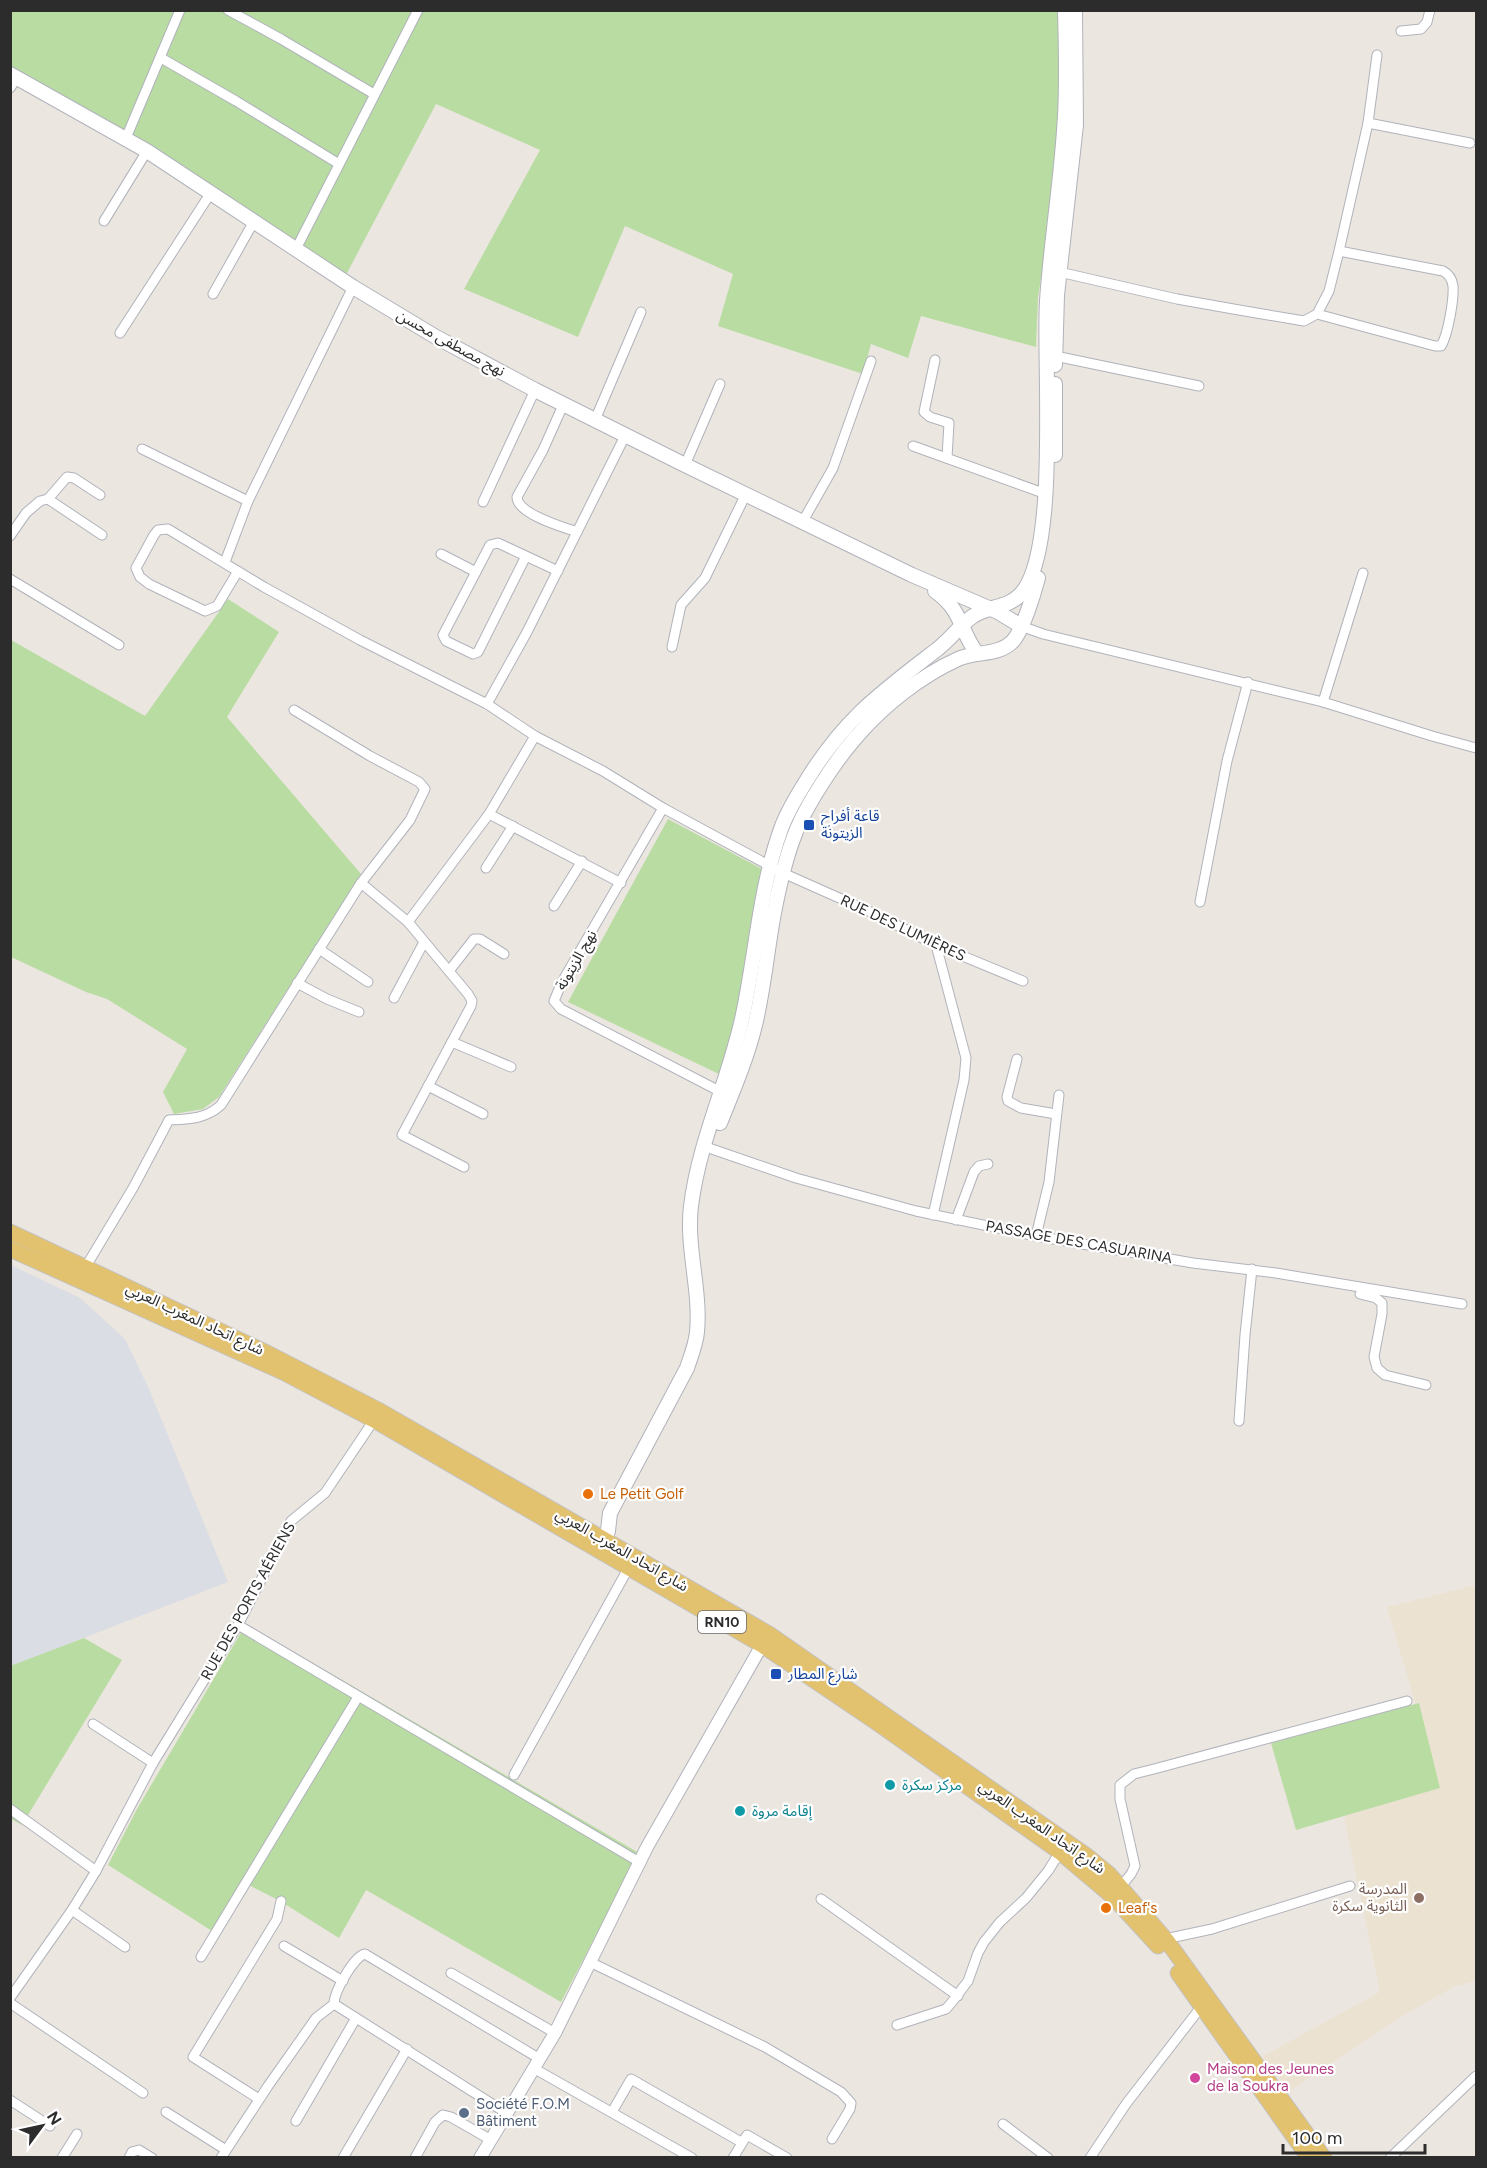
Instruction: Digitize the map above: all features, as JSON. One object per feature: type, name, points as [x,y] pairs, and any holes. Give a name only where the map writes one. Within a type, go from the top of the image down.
[{"type":"main road","points":[[602,1546],[610,1513],[687,1368],[694,1350],[698,1307],[690,1219],[691,1202],[704,1151],[755,1027],[764,987],[773,916],[795,833],[835,765],[855,737],[868,724],[913,685],[944,665],[976,652],[992,652],[1013,641],[1021,626],[1042,565],[1051,516],[1056,435],[1055,271],[1067,67],[1065,10]]},
{"type":"main road","points":[[726,1095],[742,1020],[769,865],[788,812],[822,754],[843,729],[876,696],[951,638],[978,613],[1016,598],[1028,583],[1036,563],[1046,494],[1045,342],[1076,125],[1075,10]]},
{"type":"main road","name":"نهج مصطفى محسن","points":[[13,80],[126,138],[253,223],[436,337],[685,465],[912,575],[992,609],[1021,626]]},
{"type":"main road","name":"نهج مصطفى محسن","points":[[912,575],[947,600],[959,615],[963,625]]},
{"type":"main road","points":[[963,625],[976,652]]},
{"type":"main road","name":"شارع اتحاد المغرب العربي","points":[[10,1232],[267,1353],[360,1400],[602,1546],[769,1635],[1087,1856],[1109,1874],[1116,1892],[1156,1943],[1309,2157]]},
{"type":"main road","name":"شارع اتحاد المغرب العربي","points":[[10,1249],[285,1373],[585,1535]]},
{"type":"main road","points":[[585,1535],[610,1513]]},
{"type":"main road","name":"شارع اتحاد المغرب العربي","points":[[602,1546],[629,1567],[762,1645],[886,1729],[1116,1892],[1165,1939],[1324,2157]]},
{"type":"street","points":[[126,138],[180,10]]},
{"type":"street","points":[[228,10],[374,94]]},
{"type":"street","points":[[296,249],[418,10]]},
{"type":"street","points":[[1401,31],[1421,29],[1427,22],[1430,10]]},
{"type":"street","points":[[1055,271],[1261,314],[1304,321],[1317,314],[1329,291],[1339,251],[1368,123],[1377,55]]},
{"type":"street","points":[[161,58],[339,164]]},
{"type":"street","points":[[1368,123],[1470,143]]},
{"type":"street","points":[[104,221],[147,151]]},
{"type":"street","points":[[120,333],[210,194]]},
{"type":"street","points":[[213,294],[253,223]]},
{"type":"street","points":[[1317,314],[1435,346],[1441,346],[1446,338],[1453,286],[1448,274],[1443,271],[1339,251]]},
{"type":"street","points":[[225,562],[248,501],[353,287]]},
{"type":"street","points":[[595,420],[641,312]]},
{"type":"street","points":[[1055,356],[1199,386]]},
{"type":"street","points":[[935,360],[924,412],[930,417],[950,423],[947,458]]},
{"type":"street","points":[[803,521],[833,468],[871,361]]},
{"type":"street","points":[[685,465],[720,384]]},
{"type":"street","points":[[483,502],[536,390]]},
{"type":"street","points":[[564,404],[543,450],[517,497],[521,508],[577,532]]},
{"type":"street","points":[[487,704],[558,571],[626,434]]},
{"type":"street","points":[[913,446],[1046,494]]},
{"type":"street","points":[[142,449],[248,501]]},
{"type":"street","points":[[48,500],[67,477],[100,495]]},
{"type":"street","points":[[672,646],[681,605],[705,578],[746,494]]},
{"type":"street","points":[[10,536],[26,513],[40,501],[48,500],[102,535]]},
{"type":"street","name":"RUE DES LUMIÈRES","points":[[238,571],[217,606],[205,611],[149,584],[140,577],[136,568],[154,535],[163,529],[168,529],[360,640],[487,704],[535,736],[603,771],[663,808],[783,873],[873,913],[936,945],[1023,981]]},
{"type":"street","points":[[526,556],[478,652],[473,654],[446,641],[443,635],[493,543],[498,543],[526,556],[558,571]]},
{"type":"street","points":[[441,554],[476,572]]},
{"type":"street","points":[[1323,702],[1363,573]]},
{"type":"street","points":[[10,579],[118,645]]},
{"type":"street","points":[[1021,626],[1043,634],[1323,702],[1476,748]]},
{"type":"street","points":[[1200,902],[1227,761],[1248,682]]},
{"type":"street","points":[[86,1268],[133,1188],[169,1120],[202,1117],[212,1114],[221,1106],[361,883],[410,820],[422,799],[424,786],[414,779],[370,756],[294,710]]},
{"type":"street","points":[[408,921],[444,877],[489,814],[535,736]]},
{"type":"street","name":"نهج الزيتونة","points":[[663,808],[554,998],[556,1004],[615,1038],[726,1095]]},
{"type":"street","points":[[489,814],[621,883]]},
{"type":"street","points":[[486,868],[513,826]]},
{"type":"street","points":[[554,906],[582,861]]},
{"type":"street","points":[[361,883],[408,921],[472,1001],[402,1135],[464,1167]]},
{"type":"street","points":[[449,971],[474,939],[484,940],[504,954]]},
{"type":"street","points":[[393,998],[424,942]]},
{"type":"street","points":[[933,1215],[964,1080],[966,1058],[936,945]]},
{"type":"street","points":[[319,948],[368,982]]},
{"type":"street","points":[[297,983],[359,1012]]},
{"type":"street","points":[[452,1042],[511,1067]]},
{"type":"street","points":[[1017,1059],[1007,1097],[1008,1101],[1022,1107],[1056,1114]]},
{"type":"street","points":[[428,1086],[483,1114]]},
{"type":"street","points":[[1036,1236],[1049,1182],[1059,1095]]},
{"type":"street","name":"PASSAGE DES CASUARINA","points":[[704,1151],[956,1220],[1193,1263],[1462,1304]]},
{"type":"street","points":[[956,1220],[974,1172],[982,1165],[988,1164]]},
{"type":"street","points":[[1239,1421],[1252,1271],[1376,1298],[1382,1303],[1374,1357],[1377,1368],[1384,1375],[1426,1385]]},
{"type":"street","name":"RUE DES PORTS AÉRIENS","points":[[10,1998],[72,1910],[96,1871],[153,1763],[238,1625],[291,1521],[325,1493],[374,1420]]},
{"type":"street","points":[[514,1775],[629,1567]]},
{"type":"street","points":[[238,1625],[641,1863]]},
{"type":"street","points":[[480,2157],[555,2033],[647,1847],[762,1645]]},
{"type":"street","points":[[201,1957],[358,1697]]},
{"type":"street","points":[[1116,1892],[1135,1866],[1120,1799],[1120,1785],[1127,1778],[1154,1768],[1407,1701]]},
{"type":"street","points":[[93,1724],[153,1763]]},
{"type":"street","points":[[10,1809],[96,1871]]},
{"type":"street","points":[[897,2025],[946,2008],[958,1996],[968,1981],[984,1942],[1000,1922],[1026,1898],[1060,1852]]},
{"type":"street","points":[[1165,1939],[1212,1929],[1350,1886]]},
{"type":"street","points":[[821,1899],[958,1996]]},
{"type":"street","points":[[259,2099],[193,2057],[277,1919],[280,1901]]},
{"type":"street","points":[[72,1910],[125,1947]]},
{"type":"street","points":[[284,1946],[343,1981]]},
{"type":"street","points":[[334,2004],[334,1996],[343,1981],[358,1957],[365,1954],[612,2112],[692,2157]]},
{"type":"street","points":[[590,1962],[765,2047],[841,2092],[851,2103],[850,2109],[832,2139]]},
{"type":"street","points":[[451,1973],[555,2033]]},
{"type":"street","points":[[10,2003],[143,2093]]},
{"type":"street","points":[[166,2112],[224,2154],[259,2099],[316,2018],[334,2004]]},
{"type":"street","points":[[334,2004],[508,2114]]},
{"type":"street","points":[[1090,2157],[1126,2104],[1201,2007]]},
{"type":"street","points":[[296,2121],[356,2018]]},
{"type":"street","points":[[343,2157],[407,2049]]},
{"type":"street","points":[[1390,2157],[1476,2076]]},
{"type":"street","points":[[612,2112],[631,2079],[741,2142]]},
{"type":"street","points":[[10,2100],[50,2126]]},
{"type":"street","points":[[415,2157],[435,2122],[443,2115],[451,2117],[491,2140]]},
{"type":"street","points":[[1003,2124],[1048,2157]]},
{"type":"street","points":[[62,2157],[77,2134]]},
{"type":"street","points":[[733,2157],[747,2134],[787,2157]]},
{"type":"street","points":[[129,2157],[132,2152],[139,2150],[152,2157]]},
{"type":"shaded area","points":[[11,1265],[80,1298],[125,1339],[149,1389],[228,1582],[11,1666]]},
{"type":"shaded area","name":"المدرسة الثانوية سكرة","points":[[1476,1585],[1476,1981],[1453,1987],[1399,2018],[1288,2092],[1263,2056],[1380,1992],[1344,1816],[1440,1788],[1387,1607]]},
{"type":"green space","points":[[10,11],[1060,11],[1064,109],[1055,191],[1038,297],[1036,347],[921,316],[908,358],[871,344],[863,374],[718,326],[733,274],[625,226],[578,337],[464,289],[540,150],[436,104],[346,275],[130,133],[11,68]]},
{"type":"green space","points":[[228,599],[279,632],[227,717],[361,874],[219,1097],[203,1109],[174,1114],[163,1092],[187,1049],[107,999],[86,992],[11,957],[11,640],[145,716]]},
{"type":"green space","points":[[668,819],[762,869],[742,1000],[721,1075],[568,1002]]},
{"type":"green space","points":[[246,1624],[639,1853],[561,2002],[366,1890],[339,1938],[280,1901],[245,1883],[212,1931],[108,1865],[137,1809]]},
{"type":"green space","points":[[84,1638],[122,1660],[22,1825],[11,1819],[10,1666]]},
{"type":"green space","points":[[1419,1703],[1440,1788],[1296,1830],[1271,1743]]},
{"type":"place","name":"قاعة أفراح الزيتونة","points":[[809,825]]},
{"type":"place","name":"Le Petit Golf","points":[[588,1494]]},
{"type":"place","name":"شارع المطار","points":[[776,1674]]},
{"type":"place","name":"مركز سكرة","points":[[890,1785]]},
{"type":"place","name":"إقامة مروة","points":[[740,1811]]},
{"type":"place","name":"المدرسة الثانوية سكرة","points":[[1419,1898]]},
{"type":"place","name":"Leaf's","points":[[1106,1908]]},
{"type":"place","name":"Maison des Jeunes de la Soukra","points":[[1195,2078]]},
{"type":"place","name":"Société F.O.M Bâtiment","points":[[464,2113]]}]
